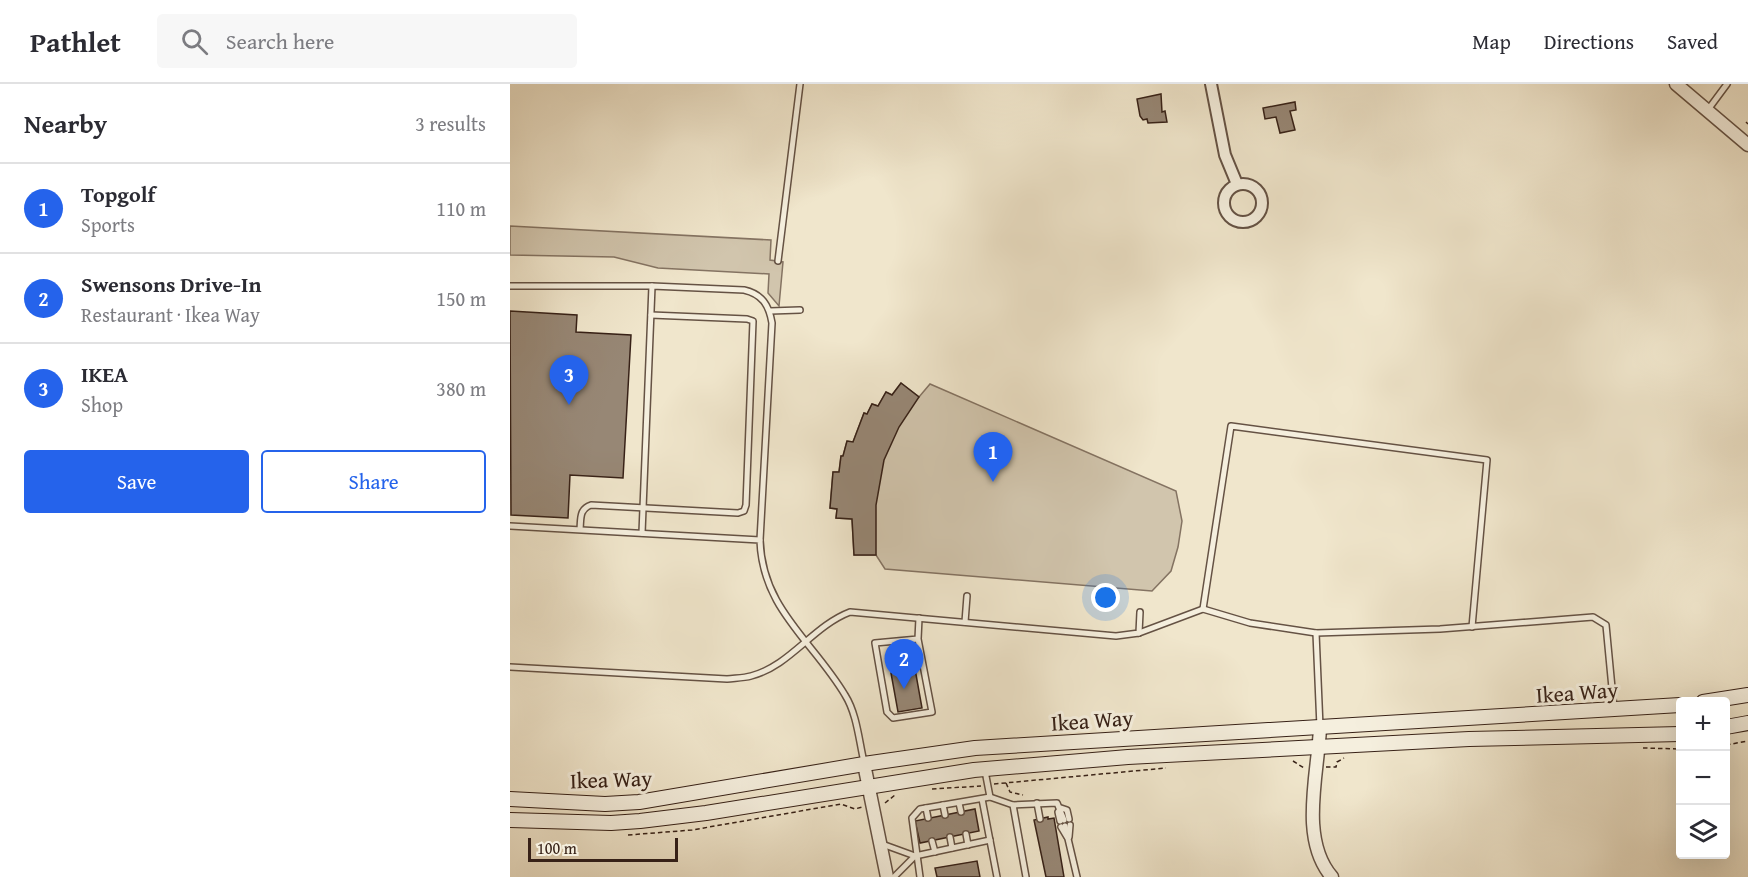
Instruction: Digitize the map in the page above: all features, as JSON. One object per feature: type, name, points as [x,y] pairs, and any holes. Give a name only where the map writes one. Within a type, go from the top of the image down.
[{"type":"main road","points":[[1730,698],[1748,695]]},
{"type":"main road","name":"Ikea Way","points":[[510,799],[605,804],[639,802],[864,764],[975,748],[1614,711],[1676,705]]},
{"type":"main road","points":[[1730,726],[1748,723]]},
{"type":"main road","name":"Ikea Way","points":[[510,820],[611,823],[640,821],[706,813],[868,785],[985,769],[1319,746],[1676,734]]},
{"type":"street","points":[[1211,84],[1225,155],[1237,184]]},
{"type":"street","points":[[1676,84],[1748,145]]},
{"type":"street","points":[[1320,728],[1313,835],[1319,859],[1332,877]]},
{"type":"street","points":[[864,764],[886,877]]},
{"type":"lane","points":[[778,261],[800,84]]},
{"type":"lane","points":[[1707,111],[1727,84]]},
{"type":"lane","points":[[510,286],[652,286],[744,290],[755,293],[765,300],[772,323],[760,540],[764,573],[781,608],[847,698],[864,764]]},
{"type":"lane","points":[[642,533],[652,286]]},
{"type":"lane","points":[[770,311],[800,310]]},
{"type":"lane","points":[[580,530],[581,513],[585,507],[591,505],[738,513],[744,511],[746,506],[754,325],[747,319],[651,315]]},
{"type":"lane","points":[[1203,609],[1231,426],[1487,460],[1472,627]]},
{"type":"lane","points":[[510,526],[760,540]]},
{"type":"lane","points":[[965,622],[967,596]]},
{"type":"lane","points":[[510,667],[727,679],[751,676],[773,666],[805,643],[829,621],[850,612],[1116,636],[1139,633],[1203,609],[1250,623],[1316,633],[1472,627],[1593,617],[1606,625],[1614,711]]},
{"type":"lane","points":[[1139,633],[1140,612]]},
{"type":"lane","points":[[918,639],[875,643],[887,712],[893,718],[932,712],[918,639],[919,618]]},
{"type":"lane","points":[[1316,633],[1320,728]]},
{"type":"lane","points":[[985,769],[990,798]]},
{"type":"lane","points":[[920,877],[915,856],[912,818],[920,809],[990,798],[1013,806],[1057,803],[1061,808],[1058,812],[1065,823],[1077,877]]},
{"type":"lane","points":[[982,799],[997,877]]},
{"type":"lane","points":[[959,803],[961,812]]},
{"type":"lane","points":[[1037,803],[1040,819]]},
{"type":"lane","points":[[943,805],[945,815]]},
{"type":"lane","points":[[1013,806],[1026,877]]},
{"type":"lane","points":[[926,808],[928,819]]},
{"type":"lane","points":[[966,834],[968,845]]},
{"type":"lane","points":[[950,837],[952,848]]},
{"type":"lane","points":[[881,843],[915,856],[990,840]]},
{"type":"lane","points":[[932,841],[935,852]]},
{"type":"lane","points":[[894,877],[915,856]]},
{"type":"path","points":[[1730,744],[1748,741]]},
{"type":"path","points":[[1642,747],[1676,749]]},
{"type":"path","points":[[1288,761],[1296,761],[1304,769],[1336,767],[1337,762],[1347,757]]},
{"type":"path","points":[[926,789],[1167,768]]},
{"type":"path","points":[[1006,782],[1010,792],[1023,795],[1024,804]]},
{"type":"path","points":[[628,835],[692,831],[841,804],[855,809],[886,803],[899,793]]},
{"type":"shaded area","points":[[510,226],[771,240],[770,260],[783,262],[779,306],[768,293],[769,274],[658,268],[614,257],[510,255]]},
{"type":"shaded area","points":[[901,383],[919,397],[930,384],[1176,491],[1182,521],[1171,571],[1152,591],[885,569],[876,555],[854,555],[852,519],[836,518],[837,509],[830,508],[833,472],[839,472],[841,456],[843,456],[847,441],[853,442],[864,413],[867,414],[872,404],[878,406],[886,392],[892,395]]},
{"type":"building","points":[[1161,94],[1162,112],[1165,111],[1167,122],[1148,123],[1147,119],[1143,120],[1140,116],[1137,99]]},
{"type":"building","points":[[1295,102],[1296,110],[1290,111],[1295,130],[1280,133],[1276,117],[1265,119],[1263,108]]},
{"type":"building","points":[[510,311],[577,315],[576,332],[631,335],[623,478],[570,475],[568,518],[511,515]]},
{"type":"building","points":[[901,383],[919,397],[899,427],[884,460],[876,505],[876,555],[854,555],[852,519],[836,518],[837,509],[830,508],[833,472],[839,472],[841,456],[843,456],[847,441],[853,442],[864,413],[867,414],[872,404],[878,406],[886,392],[892,395]]},
{"type":"building","points":[[915,669],[922,708],[898,712],[891,673]]},
{"type":"building","points":[[975,809],[979,831],[920,843],[915,821]]},
{"type":"building","points":[[1048,817],[1048,819],[1054,818],[1064,877],[1046,877],[1034,820]]},
{"type":"building","points":[[977,861],[980,877],[937,877],[935,868]]},
{"type":"place","name":"IKEA","points":[[569,405]]},
{"type":"place","name":"Topgolf","points":[[993,482]]},
{"type":"place","name":"Swensons Drive-In","points":[[904,689]]}]
